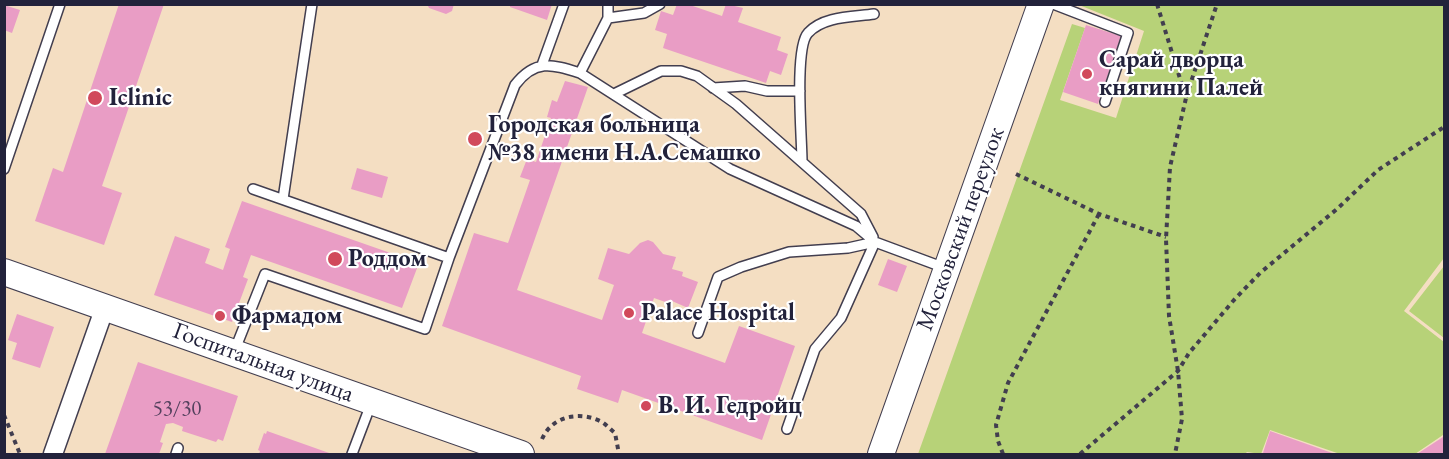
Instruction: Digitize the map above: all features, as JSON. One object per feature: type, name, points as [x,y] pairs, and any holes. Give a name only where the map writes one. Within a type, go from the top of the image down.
[{"type":"street","name":"Московский переулок","points":[[881,454],[1041,7]]},
{"type":"street","name":"Госпитальная улица","points":[[4,272],[521,454]]},
{"type":"street","points":[[53,454],[105,307]]},
{"type":"lane","points":[[283,199],[312,4]]},
{"type":"lane","points":[[542,65],[564,4]]},
{"type":"lane","points":[[580,73],[608,18],[608,4]]},
{"type":"lane","points":[[608,18],[644,13],[660,4]]},
{"type":"lane","points":[[4,169],[60,5]]},
{"type":"lane","points":[[1041,7],[1128,33],[1105,102]]},
{"type":"lane","points":[[802,162],[800,91],[802,46],[807,34],[819,25],[832,20],[874,14]]},
{"type":"lane","points":[[234,352],[264,274],[425,329],[449,258],[515,85],[525,72],[542,65],[558,66],[580,73],[730,169],[856,226],[875,242],[947,268]]},
{"type":"lane","points":[[614,94],[661,71],[681,71],[697,76],[736,104],[861,214],[875,242]]},
{"type":"lane","points":[[713,88],[745,86],[767,91],[800,91]]},
{"type":"lane","points":[[253,189],[449,258]]},
{"type":"lane","points":[[698,333],[718,277],[789,252],[848,248],[875,242]]},
{"type":"lane","points":[[787,429],[815,349],[841,318],[875,242]]},
{"type":"lane","points":[[352,454],[372,402]]},
{"type":"path","points":[[1157,4],[1186,98]]},
{"type":"path","points":[[1175,454],[1182,419],[1178,371],[1169,316],[1166,237],[1170,167],[1186,98],[1217,4]]},
{"type":"path","points":[[1080,454],[1178,371],[1189,354],[1234,300],[1260,273],[1337,209],[1377,170],[1444,127]]},
{"type":"path","points":[[1016,174],[1099,214],[1166,237]]},
{"type":"path","points":[[1003,454],[996,424],[1008,383],[1099,214]]},
{"type":"path","points":[[4,415],[20,454]]},
{"type":"path","points":[[542,439],[554,422],[569,416],[585,416],[601,421],[615,433],[619,454]]},
{"type":"green space","points":[[1079,5],[1444,5],[1444,258],[1404,311],[1444,342],[1444,437],[1443,435],[1415,454],[1340,454],[1270,430],[1261,454],[1247,452],[1245,454],[918,454],[1072,24],[1085,28],[1060,100],[1116,118],[1144,31]]},
{"type":"green space","points":[[1444,266],[1444,338],[1409,311]]},
{"type":"building","points":[[119,4],[164,4],[102,186],[122,193],[104,245],[35,221],[53,168],[63,172]]},
{"type":"building","points":[[427,4],[454,4],[452,11],[446,14],[429,8]]},
{"type":"building","points":[[510,4],[552,4],[547,20],[510,7]]},
{"type":"building","points":[[677,4],[687,4],[722,16],[726,4],[743,8],[738,22],[781,37],[777,50],[788,54],[781,75],[770,71],[766,83],[663,48],[667,34],[655,30],[661,11],[673,15]]},
{"type":"building","points":[[4,5],[20,10],[12,33],[4,30]]},
{"type":"building","points":[[1086,25],[1121,36],[1098,104],[1063,92]]},
{"type":"building","points":[[565,81],[588,87],[517,290],[602,320],[614,285],[598,279],[608,248],[629,254],[640,243],[648,240],[653,242],[663,254],[676,257],[672,269],[683,272],[682,276],[698,282],[688,308],[672,301],[671,304],[654,298],[642,333],[725,363],[739,326],[795,346],[762,440],[622,390],[618,403],[577,389],[581,376],[442,326],[474,233],[508,243],[530,180],[520,177],[527,159],[536,162],[551,118],[547,117],[552,100],[557,102]]},
{"type":"building","points":[[357,168],[388,177],[382,198],[351,189]]},
{"type":"building","name":"Роддом","points":[[242,201],[419,263],[402,308],[251,255],[243,277],[248,279],[232,322],[154,295],[175,236],[210,249],[205,263],[223,270],[230,249],[225,247]]},
{"type":"building","points":[[888,259],[907,266],[897,292],[878,285]]},
{"type":"building","points":[[17,314],[54,327],[40,368],[12,359],[17,343],[8,340]]},
{"type":"building","points":[[138,362],[238,396],[223,441],[218,439],[216,442],[182,431],[183,427],[173,423],[166,424],[159,454],[105,454]]},
{"type":"building","points":[[267,431],[332,454],[259,454],[258,450],[264,433],[266,434]]},
{"type":"building","points":[[1270,431],[1335,454],[1263,453]]},
{"type":"building","points":[[1443,437],[1444,454],[1417,454]]},
{"type":"place","name":"Сарай дворца княгини Палей","points":[[1087,74]]},
{"type":"place","name":"Iclinic","points":[[95,98]]},
{"type":"place","name":"Городская больница №38 имени Н.А.Семашко","points":[[475,139]]},
{"type":"place","name":"Роддом","points":[[335,259]]},
{"type":"place","name":"Palace Hospital","points":[[629,313]]},
{"type":"place","name":"Фармадом","points":[[220,316]]},
{"type":"place","name":"В. И. Гедройц","points":[[646,406]]}]
